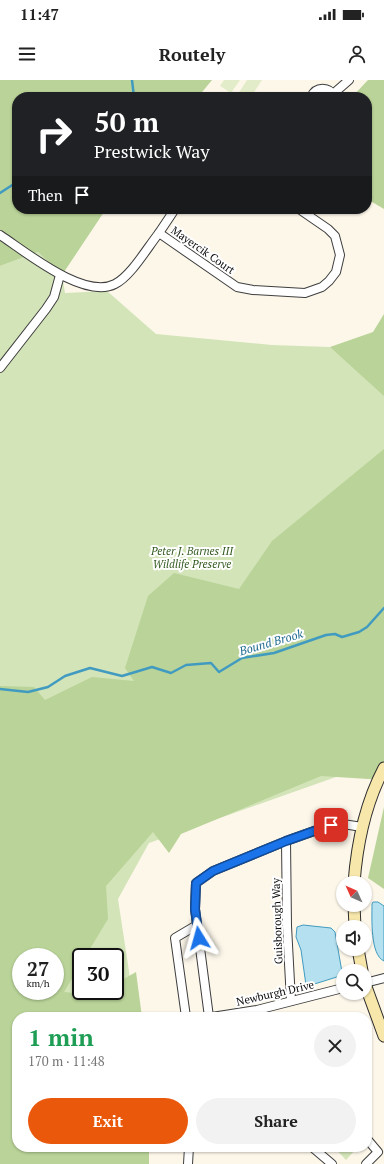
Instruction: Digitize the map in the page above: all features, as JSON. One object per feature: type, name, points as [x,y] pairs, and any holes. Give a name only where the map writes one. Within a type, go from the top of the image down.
[{"type":"street","points":[[337,92],[349,80]]},
{"type":"street","points":[[314,92],[322,88],[327,89],[330,92]]},
{"type":"street","name":"Mayercik Court","points":[[0,235],[60,275],[94,288],[104,288],[115,284],[126,276],[172,214]]},
{"type":"street","name":"Mayercik Court","points":[[159,233],[237,287],[253,290],[305,293],[322,287],[329,280],[336,272],[340,255],[335,236],[328,229],[306,214]]},
{"type":"street","points":[[0,368],[54,297],[60,275]]},
{"type":"street","points":[[355,876],[357,850],[362,827],[373,791],[384,768]]},
{"type":"street","points":[[210,1012],[195,909],[196,883],[213,871],[286,841],[331,825],[344,824],[362,827]]},
{"type":"street","name":"Guisborough Way","points":[[286,841],[287,926],[291,1001]]},
{"type":"street","points":[[185,1012],[175,938],[197,925]]},
{"type":"street","points":[[372,982],[384,978]]},
{"type":"street","name":"Newburgh Drive","points":[[261,1012],[291,1001],[336,990]]},
{"type":"street","points":[[371,1000],[384,1036]]},
{"type":"street","points":[[366,1164],[378,1152],[372,1145]]},
{"type":"street","points":[[188,1164],[189,1152]]},
{"type":"street","points":[[318,1152],[332,1164]]},
{"type":"green space","points":[[0,80],[212,80],[202,92],[12,92],[12,214],[103,214],[62,275],[38,252],[0,266]]},
{"type":"green space","points":[[224,80],[240,80],[232,92],[220,86]]},
{"type":"green space","points":[[247,80],[262,80],[254,92],[239,92]]},
{"type":"green space","points":[[368,80],[384,80],[384,209],[372,202],[372,92],[357,92]]},
{"type":"green space","name":"Peter J. Barnes III Wildlife Preserve","points":[[38,252],[62,275],[65,293],[107,291],[156,334],[272,345],[330,347],[336,352],[384,355],[384,760],[149,843],[118,899],[135,1012],[12,1012],[12,1152],[0,1164],[0,266]]},
{"type":"green space","points":[[384,314],[384,396],[330,347],[373,332]]},
{"type":"green space","points":[[384,449],[384,780],[321,776],[181,834],[169,853],[153,832],[106,886],[108,919],[90,948],[72,948],[72,979],[64,992],[72,993],[72,1000],[124,1000],[124,979],[136,972],[141,1012],[12,1012],[12,1152],[149,1152],[149,1164],[0,1164],[0,686],[34,687],[45,700],[92,677],[134,681],[125,668],[148,596],[174,573],[239,589],[272,541]]},
{"type":"green space","points":[[384,807],[384,889],[372,881],[372,876],[368,876]]},
{"type":"green space","points":[[339,1152],[353,1152],[346,1160]]},
{"type":"water","points":[[373,902],[378,902],[384,906],[384,961],[376,952],[374,944]]},
{"type":"water","points":[[303,925],[331,928],[335,932],[336,956],[339,956],[341,964],[336,964],[336,977],[308,986],[306,985],[301,950],[296,937],[297,927]]},
{"type":"waterway","points":[[132,80],[133,92]]},
{"type":"waterway","points":[[0,193],[12,185]]},
{"type":"waterway","name":"Bound Brook","points":[[0,689],[28,692],[48,687],[65,676],[90,668],[122,676],[152,667],[171,673],[186,665],[211,663],[219,672],[242,658],[274,653],[326,635],[335,634],[342,637],[359,632],[367,627],[384,608]]},
{"type":"route","points":[[199,938],[195,909],[196,883],[213,871],[286,841],[331,825]]}]
